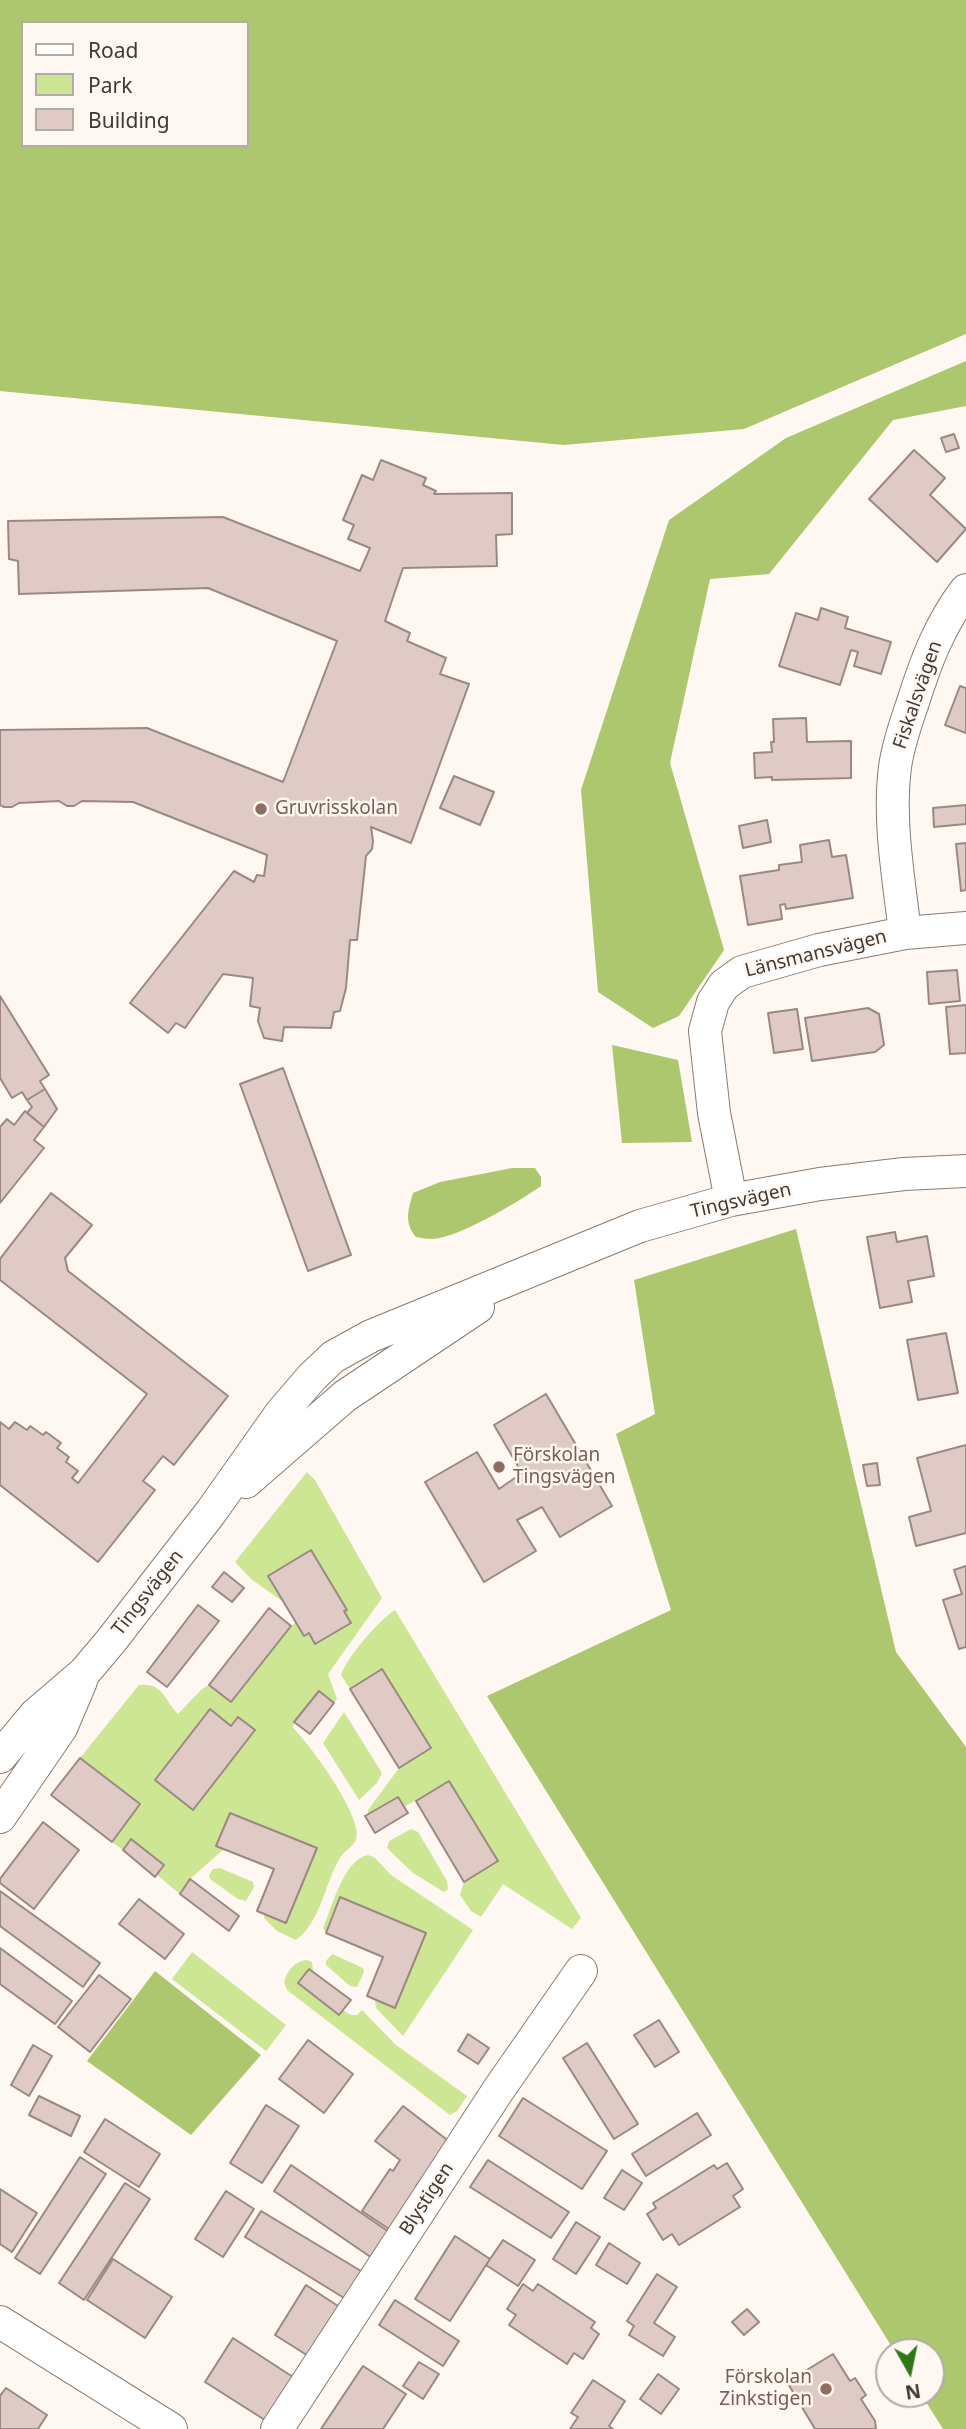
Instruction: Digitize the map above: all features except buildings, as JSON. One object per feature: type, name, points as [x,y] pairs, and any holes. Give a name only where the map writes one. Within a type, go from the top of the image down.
[{"type":"street","name":"Fiskalsvägen","points":[[905,933],[893,831],[895,768],[903,733],[926,663],[946,617],[966,590]]},
{"type":"street","name":"Länsmansvägen","points":[[731,1200],[714,1113],[705,1031],[713,1002],[724,985],[742,971],[819,950],[905,933],[966,928]]},
{"type":"street","name":"Tingsvägen","points":[[0,1756],[35,1715],[85,1673],[211,1512],[345,1396],[526,1274],[640,1226],[731,1200],[820,1184],[904,1174],[966,1171]]},
{"type":"street","name":"Tingsvägen","points":[[0,1817],[61,1728],[85,1673]]},
{"type":"street","name":"Blystigen","points":[[277,2429],[499,2089],[581,1971]]},
{"type":"street","points":[[0,2322],[172,2429]]},
{"type":"green space","points":[[0,0],[966,0],[966,334],[744,429],[564,445],[0,391]]},
{"type":"green space","points":[[966,361],[966,406],[893,420],[769,574],[710,579],[670,763],[724,950],[679,1016],[653,1028],[598,992],[581,790],[669,520],[786,438]]},
{"type":"green space","points":[[612,1045],[678,1060],[692,1142],[622,1143]]},
{"type":"green space","points":[[512,1168],[535,1168],[541,1177],[541,1186],[473,1226],[444,1237],[416,1237],[412,1232],[408,1216],[413,1193],[440,1182]]},
{"type":"green space","points":[[796,1229],[896,1652],[966,1747],[966,2429],[943,2429],[930,2408],[945,2408],[945,2338],[886,2338],[487,1696],[671,1610],[616,1434],[655,1414],[634,1280]]},
{"type":"green space","points":[[307,1472],[315,1480],[382,1598],[328,1674],[337,1699],[334,1703],[318,1691],[294,1722],[293,1728],[334,1781],[352,1815],[356,1829],[356,1839],[337,1864],[313,1920],[296,1940],[277,1931],[264,1918],[264,1914],[286,1923],[316,1848],[230,1813],[217,1846],[224,1849],[190,1879],[180,1894],[156,1874],[163,1865],[132,1839],[123,1850],[112,1842],[140,1804],[80,1758],[139,1685],[158,1689],[178,1714],[209,1685],[231,1702],[296,1622],[304,1635],[309,1633],[316,1644],[351,1623],[344,1611],[347,1609],[311,1550],[269,1576],[285,1603],[251,1579],[235,1562]],"holes":[[[210,1709],[231,1726],[239,1717],[255,1730],[192,1809],[155,1780]]]},
{"type":"green space","points":[[395,1610],[581,1918],[572,1929],[503,1884],[481,1917],[471,1911],[460,1895],[464,1882],[498,1861],[449,1781],[404,1807],[397,1797],[368,1814],[368,1810],[399,1768],[431,1748],[381,1670],[350,1689],[341,1675],[364,1640]]},
{"type":"green space","points":[[344,1712],[382,1773],[377,1783],[359,1800],[323,1743]]},
{"type":"green space","points":[[411,1829],[418,1832],[447,1881],[448,1889],[444,1892],[413,1873],[387,1848],[389,1841]]},
{"type":"green space","points":[[368,1855],[375,1858],[391,1875],[473,1930],[403,2036],[376,2008],[375,2000],[396,2008],[426,1933],[341,1898],[326,1933],[323,1928],[346,1874],[360,1858]]},
{"type":"green space","points":[[220,1868],[253,1882],[254,1887],[246,1901],[238,1899],[210,1879],[209,1875],[213,1869]]},
{"type":"green space","points":[[192,1952],[286,2025],[266,2051],[172,1979]]},
{"type":"green space","points":[[332,1954],[363,1968],[364,1972],[357,1987],[350,1986],[326,1965]]},
{"type":"green space","points":[[306,1960],[312,1962],[313,1971],[309,1969],[298,1984],[339,2015],[343,2010],[357,2015],[362,2010],[396,2045],[467,2096],[457,2111],[450,2115],[287,1990],[284,1982],[289,1971]]},
{"type":"green space","points":[[155,1971],[261,2055],[191,2135],[87,2061]]},
{"type":"place","name":"Gruvrisskolan","points":[[261,809]]},
{"type":"place","name":"Förskolan Tingsvägen","points":[[499,1467]]},
{"type":"place","name":"Förskolan Zinkstigen","points":[[826,2389]]}]
